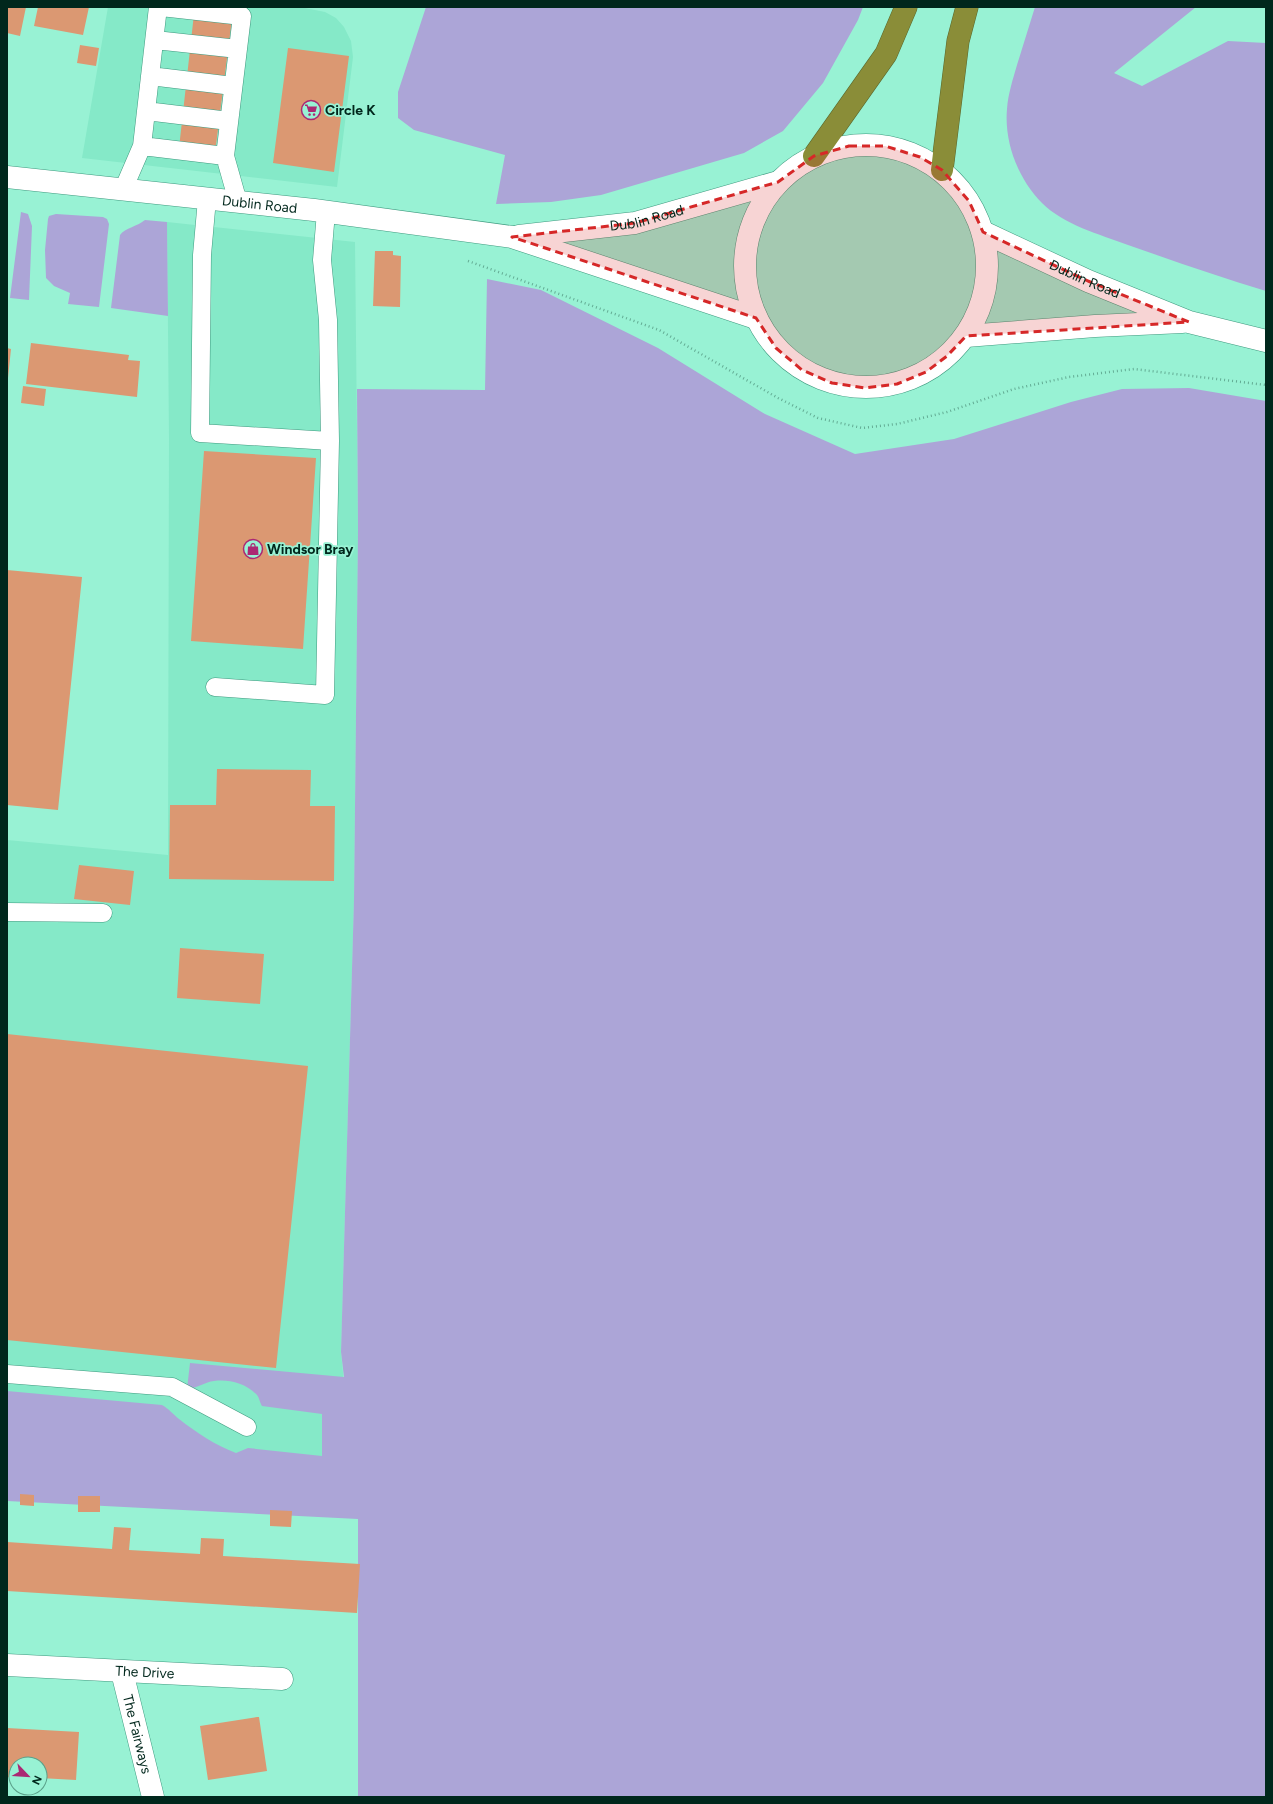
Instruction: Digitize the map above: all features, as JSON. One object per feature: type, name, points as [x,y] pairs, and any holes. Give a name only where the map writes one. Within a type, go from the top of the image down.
[{"type":"highway","points":[[814,156],[886,54],[906,7]]},
{"type":"highway","points":[[942,170],[958,41],[967,7]]},
{"type":"main road","points":[[849,146],[885,146],[920,157],[942,170],[969,201],[983,232],[988,262],[985,291],[978,314],[966,336],[947,356],[926,372],[897,384],[865,388],[832,383],[802,370],[776,348],[756,318],[746,289],[745,259],[750,231],[761,205],[778,182],[795,168],[814,156],[849,146]]},
{"type":"main road","name":"Dublin Road","points":[[7,177],[326,212],[512,237],[756,318]]},
{"type":"main road","name":"Dublin Road","points":[[512,237],[635,223],[778,182]]},
{"type":"main road","name":"Dublin Road","points":[[983,232],[1088,281],[1189,322],[1266,341]]},
{"type":"main road","name":"Dublin Road","points":[[966,336],[1095,326],[1189,322]]},
{"type":"main road","name":"The Drive","points":[[7,1665],[282,1679]]},
{"type":"main road","name":"The Fairways","points":[[122,1672],[153,1797]]},
{"type":"lane","points":[[123,190],[142,146],[159,7],[242,16],[225,156],[238,202]]},
{"type":"lane","points":[[155,40],[238,49]]},
{"type":"lane","points":[[150,76],[233,86]]},
{"type":"lane","points":[[146,111],[229,121]]},
{"type":"lane","points":[[142,146],[225,156]]},
{"type":"lane","points":[[207,199],[202,255],[200,434],[330,441]]},
{"type":"lane","points":[[216,687],[325,695],[330,441],[328,320],[322,260],[326,212]]},
{"type":"lane","points":[[7,912],[103,913]]},
{"type":"lane","points":[[7,1374],[172,1387],[247,1427]]},
{"type":"path","points":[[463,259],[659,330],[778,398],[818,418],[862,428],[897,424],[947,412],[1014,389],[1069,376],[1134,369],[1266,385]]},
{"type":"highlighted area","points":[[849,146],[885,146],[920,157],[942,170],[969,201],[983,232],[1088,281],[1189,322],[966,336],[947,356],[926,372],[897,384],[865,388],[832,383],[802,370],[776,348],[756,318],[512,237],[635,223],[778,182],[814,156]]},
{"type":"shaded area","points":[[108,7],[300,7],[325,12],[336,18],[344,27],[351,41],[353,57],[337,187],[82,158]]},
{"type":"shaded area","points":[[426,7],[863,7],[858,20],[823,83],[783,131],[744,153],[601,195],[551,202],[496,204],[505,155],[414,130],[398,118],[398,92]]},
{"type":"shaded area","points":[[1035,7],[1196,7],[1114,73],[1142,86],[1228,41],[1266,43],[1266,291],[1179,263],[1082,228],[1051,211],[1033,193],[1026,183],[1014,159],[1010,147],[1007,122],[1011,87]]},
{"type":"shaded area","points":[[21,212],[28,214],[32,226],[29,300],[10,298]]},
{"type":"shaded area","points":[[56,214],[103,217],[107,219],[109,224],[99,307],[68,304],[70,293],[54,286],[46,278],[45,250],[48,219],[49,216]]},
{"type":"shaded area","points":[[145,220],[167,222],[168,316],[111,308],[120,235]]},
{"type":"shaded area","points":[[167,222],[355,242],[358,530],[354,899],[341,1352],[351,1457],[7,1501],[7,840],[168,855],[169,438]]},
{"type":"shaded area","points":[[487,279],[541,290],[658,348],[765,414],[855,454],[954,439],[1071,402],[1122,389],[1189,388],[1266,401],[1266,1797],[358,1797],[358,1519],[7,1501],[7,1391],[162,1405],[199,1434],[236,1453],[248,1448],[322,1456],[322,1414],[262,1406],[258,1396],[253,1391],[248,1387],[231,1381],[214,1381],[187,1389],[190,1363],[344,1377],[341,1352],[354,899],[358,530],[357,389],[485,390]]},
{"type":"building","points":[[7,7],[26,7],[20,36],[7,33]]},
{"type":"building","points":[[38,7],[89,7],[83,35],[34,26]]},
{"type":"building","points":[[194,14],[232,19],[215,153],[179,148]]},
{"type":"building","points":[[80,45],[99,48],[96,66],[77,63]]},
{"type":"building","name":"Circle K","points":[[288,48],[349,56],[334,172],[273,163]]},
{"type":"building","points":[[375,251],[393,251],[393,255],[401,256],[400,307],[373,306]]},
{"type":"building","points":[[31,343],[129,355],[128,360],[140,361],[137,397],[26,384]]},
{"type":"building","points":[[7,348],[11,349],[8,378],[7,378]]},
{"type":"building","points":[[23,386],[46,389],[44,406],[21,403]]},
{"type":"building","name":"Windsor Bray","points":[[204,451],[316,458],[303,649],[191,641]]},
{"type":"building","points":[[7,570],[82,577],[58,810],[7,805]]},
{"type":"building","points":[[217,769],[311,770],[310,806],[335,806],[334,881],[169,879],[170,805],[216,805]]},
{"type":"building","points":[[79,865],[134,871],[130,905],[74,899]]},
{"type":"building","points":[[180,948],[264,954],[260,1004],[177,998]]},
{"type":"building","points":[[7,1034],[308,1066],[276,1368],[7,1340]]},
{"type":"building","points":[[20,1494],[34,1495],[34,1506],[20,1505]]},
{"type":"building","points":[[78,1496],[100,1496],[100,1512],[78,1512]]},
{"type":"building","points":[[270,1510],[292,1511],[291,1527],[270,1526]]},
{"type":"building","points":[[114,1527],[131,1528],[129,1550],[200,1554],[201,1538],[224,1539],[223,1556],[360,1564],[357,1613],[7,1591],[7,1542],[112,1549]]},
{"type":"building","points":[[259,1717],[267,1771],[208,1780],[200,1726]]},
{"type":"building","points":[[7,1728],[79,1732],[76,1780],[48,1778],[48,1756],[8,1756],[7,1777]]},
{"type":"place","name":"Circle K","points":[[311,110]]},
{"type":"place","name":"Windsor Bray","points":[[253,549]]}]
